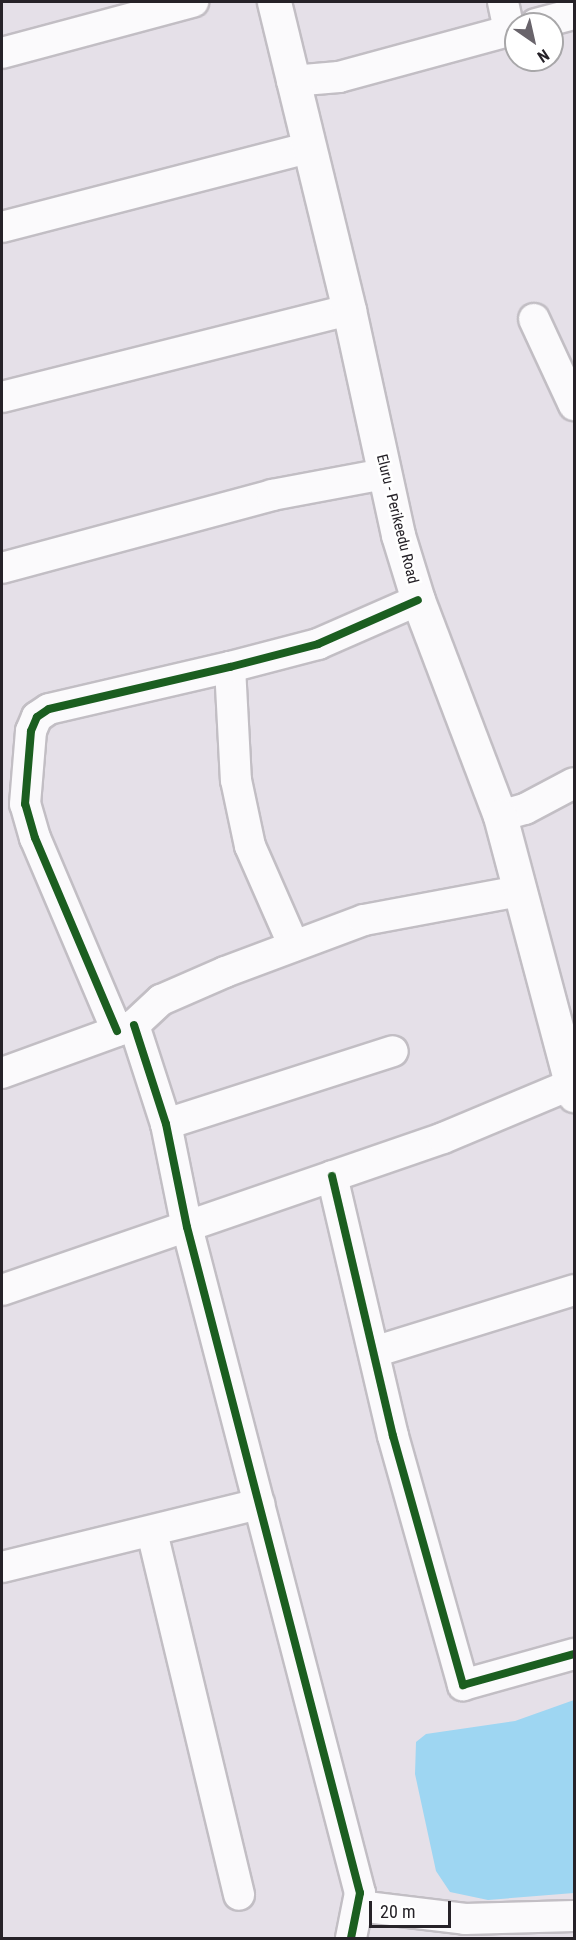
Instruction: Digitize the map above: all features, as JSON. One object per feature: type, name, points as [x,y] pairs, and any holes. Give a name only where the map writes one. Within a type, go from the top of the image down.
[{"type":"main road","name":"Eluru - Perikeedu Road","points":[[274,2],[349,310],[398,536],[418,600],[512,812],[519,891],[573,1089]]},
{"type":"street","points":[[2,53],[193,2]]},
{"type":"street","points":[[292,81],[339,77],[504,33]]},
{"type":"street","points":[[2,227],[308,148]]},
{"type":"street","points":[[2,397],[349,310]]},
{"type":"street","points":[[534,319],[574,405]]},
{"type":"street","points":[[2,568],[272,495],[384,474]]},
{"type":"street","points":[[351,1938],[360,1893],[187,1227],[166,1124],[126,1028],[35,838],[25,804],[31,731],[37,717],[49,709],[318,644],[418,600]]},
{"type":"street","points":[[230,667],[236,780],[250,846],[294,946]]},
{"type":"street","points":[[512,812],[564,789]]},
{"type":"street","points":[[2,1073],[126,1028],[161,1000],[364,920],[519,891]]},
{"type":"street","points":[[166,1124],[393,1051]]},
{"type":"street","points":[[2,1290],[443,1138],[573,1089]]},
{"type":"street","points":[[332,1176],[393,1436],[463,1685],[574,1654]]},
{"type":"street","points":[[374,1352],[574,1290]]},
{"type":"street","points":[[2,1567],[259,1504]]},
{"type":"street","points":[[152,1532],[239,1895]]},
{"type":"street","points":[[358,1906],[465,1919],[574,1916]]},
{"type":"water","points":[[574,1700],[574,1893],[488,1900],[450,1892],[436,1871],[415,1774],[416,1742],[426,1734],[515,1721]]},
{"type":"cycle path","points":[[117,1031],[35,838],[25,804],[31,731],[37,717],[49,709],[318,644],[418,600]]},
{"type":"cycle path","points":[[134,1025],[166,1124],[187,1227],[360,1893],[351,1938]]},
{"type":"cycle path","points":[[332,1176],[393,1436],[463,1685],[574,1654]]}]
